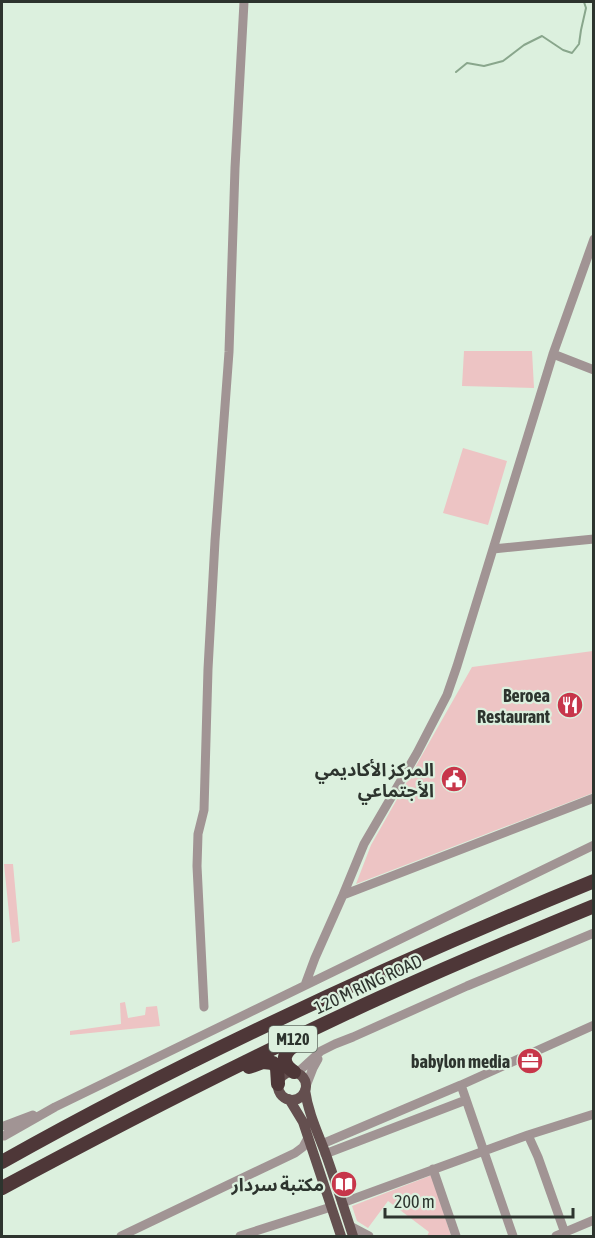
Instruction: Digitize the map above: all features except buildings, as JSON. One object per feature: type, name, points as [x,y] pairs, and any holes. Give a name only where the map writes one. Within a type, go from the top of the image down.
[{"type":"highway","name":"120 M RING ROAD","points":[[2,1162],[99,1109],[274,1021],[449,942],[594,881]]},
{"type":"highway","name":"120 M RING ROAD","points":[[2,1188],[207,1080],[329,1021],[470,957],[594,906]]},
{"type":"highway","points":[[296,1072],[286,1064],[287,1051],[310,1038],[329,1021]]},
{"type":"highway","points":[[207,1080],[235,1074],[266,1062],[277,1068],[278,1084]]},
{"type":"main road","points":[[306,1088],[297,1099],[289,1099],[280,1092],[278,1084],[286,1073],[296,1072],[304,1078],[306,1088],[309,1112],[331,1207],[341,1236]]},
{"type":"main road","points":[[289,1099],[300,1117],[308,1138],[320,1152],[352,1231]]},
{"type":"street","points":[[204,1007],[196,866],[198,834],[204,810],[208,669],[229,352],[235,168],[244,2]]},
{"type":"street","points":[[305,986],[364,844],[417,753],[447,695],[553,354],[594,240]]},
{"type":"street","points":[[553,354],[594,370]]},
{"type":"street","points":[[493,549],[594,538]]},
{"type":"street","points":[[344,895],[594,798]]},
{"type":"street","points":[[2,1127],[55,1107],[594,845]]},
{"type":"street","points":[[296,1072],[321,1051],[335,1044],[594,933]]},
{"type":"street","points":[[320,1152],[594,1025]]},
{"type":"street","points":[[306,1088],[313,1068],[322,1055],[353,1037]]},
{"type":"street","points":[[461,1085],[513,1236]]},
{"type":"street","points":[[256,1172],[302,1156],[310,1156],[466,1100]]},
{"type":"street","points":[[342,1203],[528,1134],[594,1114]]},
{"type":"street","points":[[528,1134],[538,1157],[562,1235],[594,1220]]},
{"type":"street","points":[[121,1236],[299,1150],[308,1138]]},
{"type":"street","points":[[433,1169],[456,1236]]},
{"type":"street","points":[[240,1236],[331,1207]]},
{"type":"street","points":[[352,1231],[369,1236]]},
{"type":"shaded area","points":[[464,351],[532,351],[534,388],[462,386]]},
{"type":"shaded area","points":[[463,448],[507,461],[488,525],[443,513]]},
{"type":"shaded area","points":[[593,651],[593,793],[356,884],[371,845],[472,667]]},
{"type":"shaded area","points":[[4,864],[13,864],[20,941],[12,943]]},
{"type":"shaded area","points":[[125,1002],[128,1018],[145,1015],[146,1007],[157,1006],[160,1026],[70,1035],[70,1031],[121,1024],[120,1003]]},
{"type":"shaded area","points":[[432,1175],[451,1236],[427,1236],[429,1232],[388,1201],[368,1228],[357,1221],[352,1206]]},
{"type":"waterway","points":[[456,72],[467,63],[484,66],[503,61],[524,45],[542,36],[563,50],[572,53],[579,44],[586,8],[584,2]]},
{"type":"place","name":"Beroea Restaurant","points":[[570,705]]},
{"type":"place","name":"المركز الأكاديمي الأجتماعي","points":[[454,779]]},
{"type":"place","name":"babylon media","points":[[530,1061]]},
{"type":"place","name":"مكتبة سردار","points":[[344,1184]]}]
